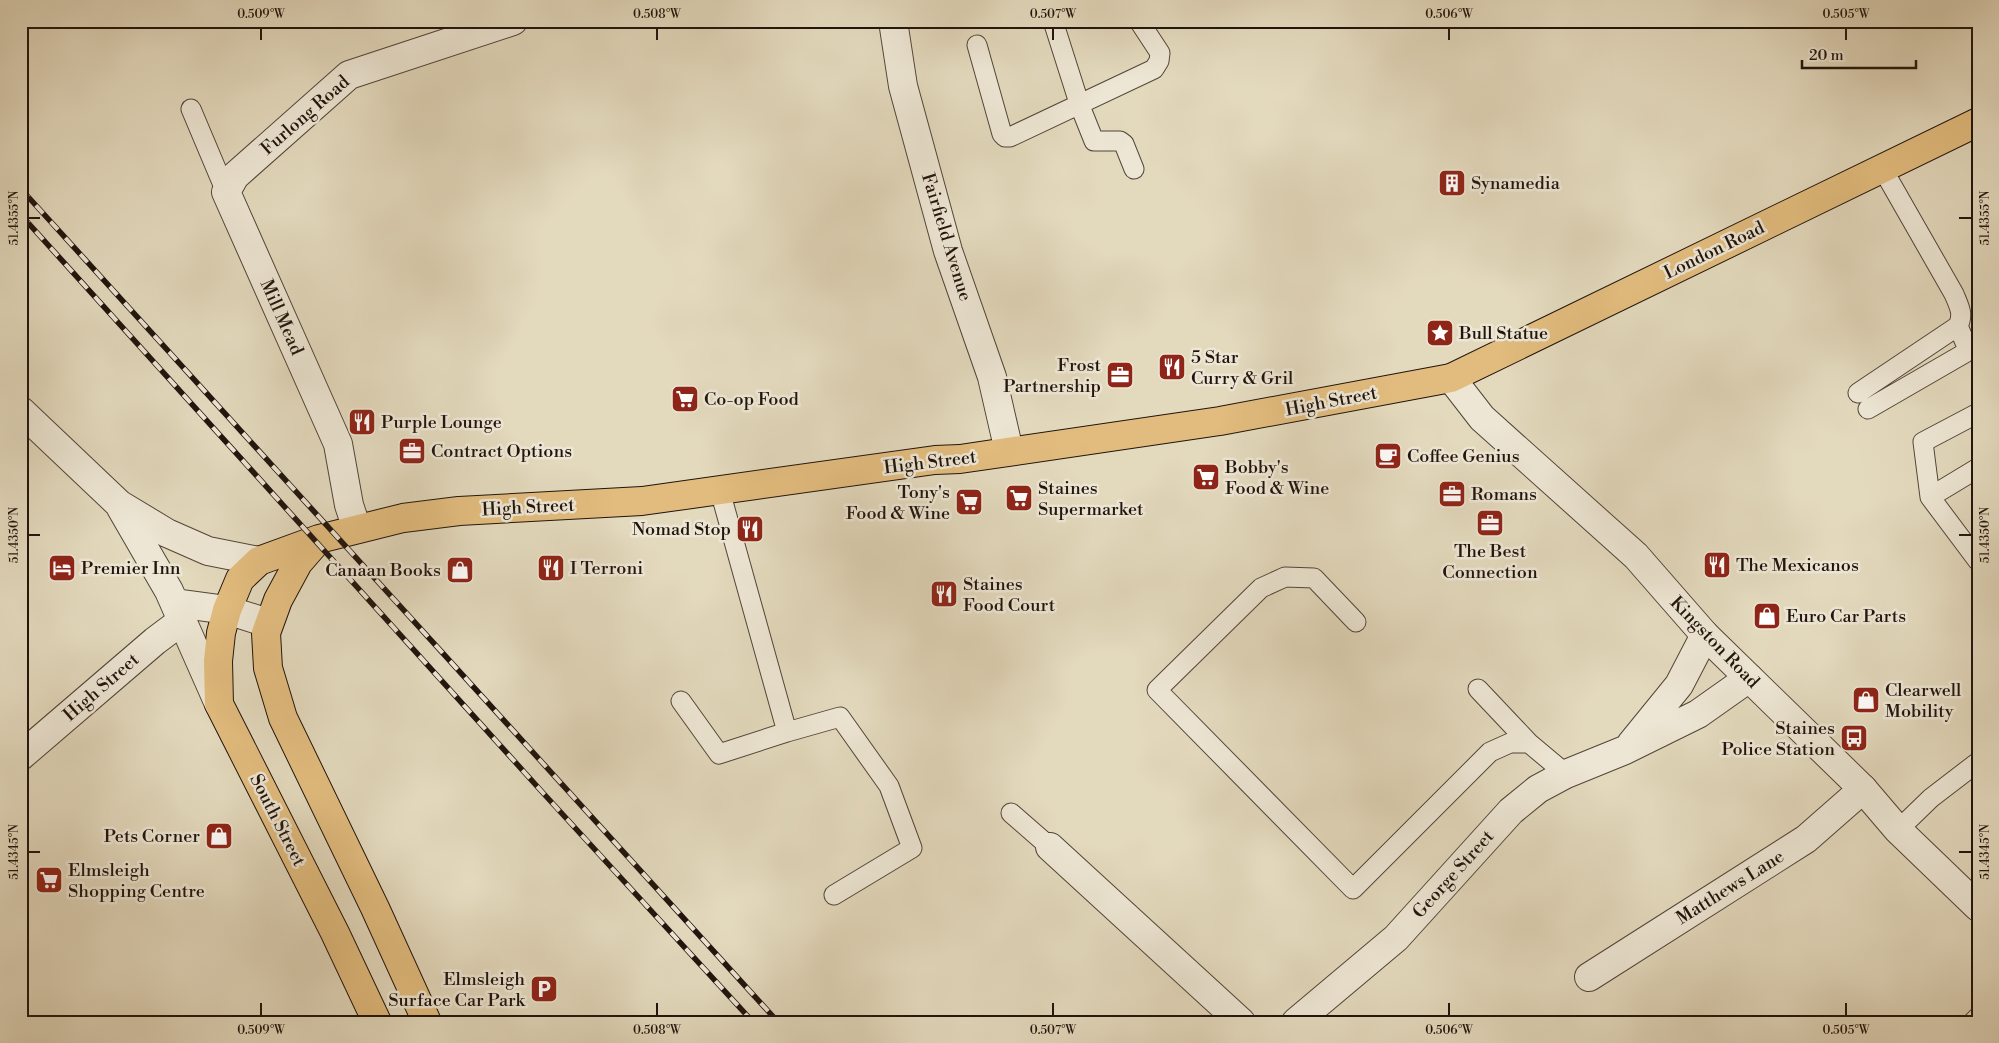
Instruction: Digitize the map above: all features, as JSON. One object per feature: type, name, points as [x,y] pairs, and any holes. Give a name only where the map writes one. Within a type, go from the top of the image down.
[{"type":"main road","name":"London Road","points":[[1451,378],[1978,122]]},
{"type":"main road","name":"High Street","points":[[227,610],[240,579],[259,561],[319,539],[403,518],[459,511],[642,501],[1220,421],[1451,378]]},
{"type":"main road","points":[[319,539],[298,563],[268,623],[266,633],[268,668],[283,718],[375,908],[427,1022]]},
{"type":"main road","name":"South Street","points":[[227,610],[221,632],[218,661],[219,704],[335,933],[377,1022]]},
{"type":"street","name":"Furlong Road","points":[[226,192],[235,176],[349,75],[513,21]]},
{"type":"street","name":"Fairfield Avenue","points":[[893,21],[902,86],[948,251],[992,377],[1009,451]]},
{"type":"street","name":"Mill Mead","points":[[226,192],[338,444],[349,505],[357,529]]},
{"type":"street","name":"Kingston Road","points":[[1451,378],[1482,418],[1636,556],[1705,635],[1863,788],[1898,830],[1978,908]]},
{"type":"street","points":[[21,411],[119,504],[167,533],[208,551],[259,561]]},
{"type":"street","points":[[119,504],[156,566],[179,612],[219,704]]},
{"type":"street","points":[[179,612],[227,610],[268,623]]},
{"type":"street","name":"High Street","points":[[21,756],[155,641],[179,612]]},
{"type":"street","name":"George Street","points":[[1625,750],[1679,685],[1705,635]]},
{"type":"street","name":"George Street","points":[[1296,1022],[1396,938],[1511,811],[1538,788],[1566,774],[1625,750],[1698,714],[1749,678]]},
{"type":"street","name":"Matthews Lane","points":[[1589,977],[1806,839],[1863,788]]},
{"type":"street","points":[[1050,847],[1241,1022]]},
{"type":"lane","points":[[1053,21],[1080,106],[1094,140],[1120,141],[1124,144],[1134,169]]},
{"type":"lane","points":[[977,45],[1002,134],[1005,137],[1010,137],[1154,70],[1159,61],[1160,53],[1139,21]]},
{"type":"lane","name":"Mill Mead","points":[[191,109],[226,192]]},
{"type":"lane","points":[[1858,394],[1958,326],[1962,319],[1961,310],[1954,294],[1882,168]]},
{"type":"lane","points":[[1868,409],[1965,353],[1967,347],[1958,326]]},
{"type":"lane","points":[[1978,414],[1923,442],[1930,497],[1978,561]]},
{"type":"lane","points":[[1930,497],[1978,468]]},
{"type":"lane","points":[[720,490],[787,732]]},
{"type":"lane","points":[[1356,622],[1314,578],[1285,577],[1261,588],[1157,690],[1353,889],[1490,752],[1510,743],[1529,744]]},
{"type":"lane","points":[[1478,689],[1529,744],[1566,774]]},
{"type":"lane","points":[[681,701],[719,754],[840,717],[889,786],[912,848],[834,895]]},
{"type":"lane","points":[[1898,830],[1931,798],[1978,762]]},
{"type":"lane","points":[[1011,813],[1050,847]]},
{"type":"lane","points":[[1972,1022],[1978,1017]]},
{"type":"railway","points":[[21,189],[778,1022]]},
{"type":"railway","points":[[21,215],[544,794],[753,1022]]},
{"type":"place","name":"Synamedia","points":[[1452,183]]},
{"type":"place","name":"Bull Statue","points":[[1440,333]]},
{"type":"place","name":"5 Star Curry & Gril","points":[[1172,367]]},
{"type":"place","name":"Frost Partnership","points":[[1120,375]]},
{"type":"place","name":"Co-op Food","points":[[685,399]]},
{"type":"place","name":"Purple Lounge","points":[[362,422]]},
{"type":"place","name":"Contract Options","points":[[412,451]]},
{"type":"place","name":"Coffee Genius","points":[[1388,456]]},
{"type":"place","name":"Bobby's Food & Wine","points":[[1206,477]]},
{"type":"place","name":"Romans","points":[[1452,494]]},
{"type":"place","name":"Staines Supermarket","points":[[1019,498]]},
{"type":"place","name":"Tony's Food & Wine","points":[[969,502]]},
{"type":"place","name":"The Best Connection","points":[[1490,523]]},
{"type":"place","name":"Nomad Stop","points":[[750,529]]},
{"type":"place","name":"The Mexicanos","points":[[1717,565]]},
{"type":"place","name":"Premier Inn","points":[[62,568]]},
{"type":"place","name":"I Terroni","points":[[551,568]]},
{"type":"place","name":"Canaan Books","points":[[460,570]]},
{"type":"place","name":"Staines Food Court","points":[[944,594]]},
{"type":"place","name":"Euro Car Parts","points":[[1767,616]]},
{"type":"place","name":"Clearwell Mobility","points":[[1866,700]]},
{"type":"place","name":"Staines Police Station","points":[[1854,738]]},
{"type":"place","name":"Pets Corner","points":[[219,836]]},
{"type":"place","name":"Elmsleigh Shopping Centre","points":[[49,880]]},
{"type":"place","name":"Elmsleigh Surface Car Park","points":[[544,989]]}]
